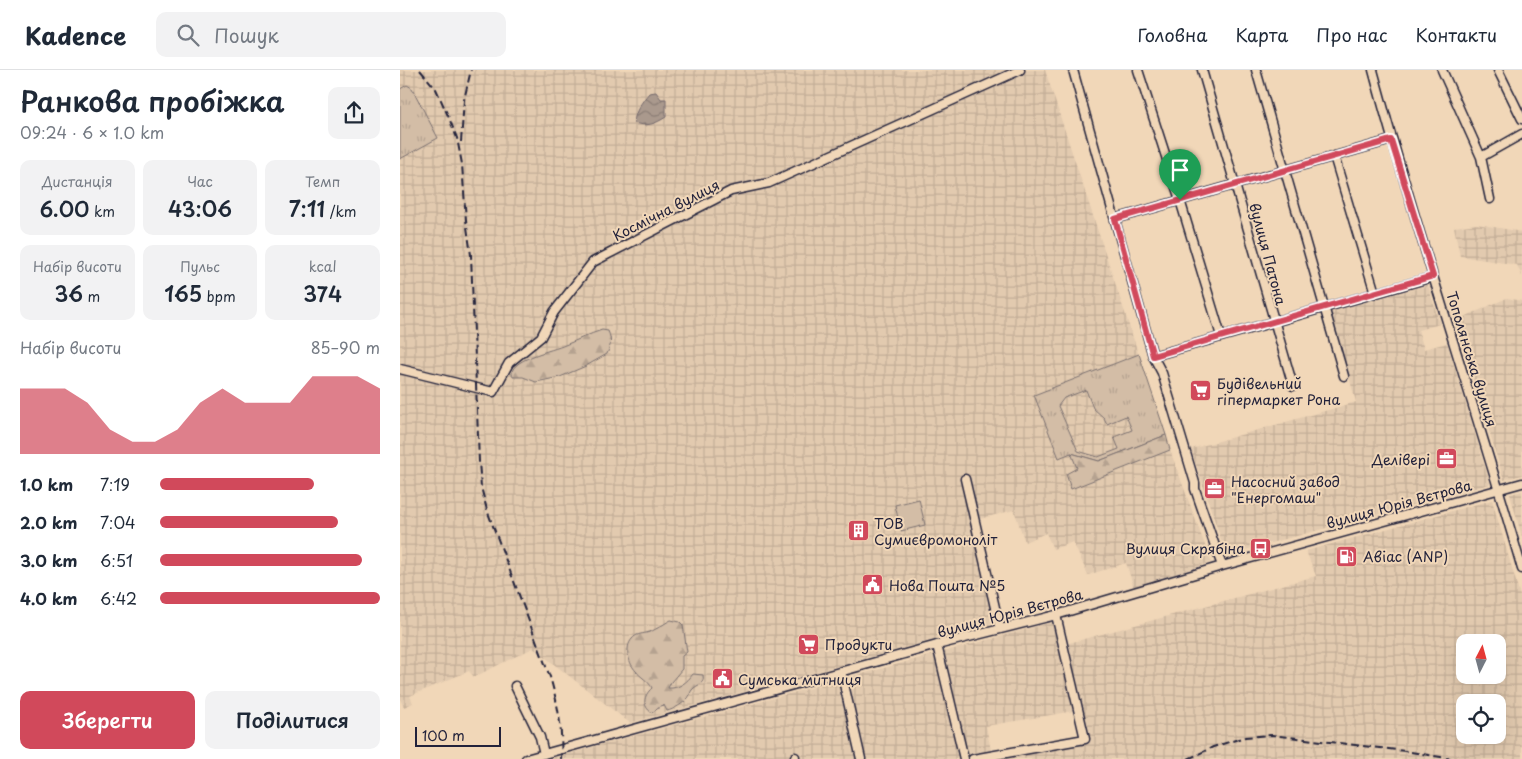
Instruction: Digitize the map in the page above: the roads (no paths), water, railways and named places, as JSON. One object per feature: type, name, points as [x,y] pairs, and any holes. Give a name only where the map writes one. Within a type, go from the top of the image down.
[{"type":"street","name":"Космічна вулиця","points":[[400,369],[493,392],[510,363],[541,337],[554,312],[593,262],[731,191],[769,183],[1020,70]]},
{"type":"street","points":[[1073,70],[1153,356],[1162,374],[1195,483],[1195,489],[1222,566]]},
{"type":"street","points":[[1138,70],[1221,336]]},
{"type":"street","name":"вулиця Патона","points":[[1202,70],[1293,386]]},
{"type":"street","points":[[1256,70],[1344,376]]},
{"type":"street","name":"Тополянська вулиця","points":[[1373,70],[1391,140],[1522,569]]},
{"type":"street","points":[[1442,70],[1480,157],[1490,199]]},
{"type":"street","points":[[1498,70],[1522,119]]},
{"type":"street","points":[[1480,157],[1522,134]]},
{"type":"street","points":[[1115,219],[1391,140]]},
{"type":"street","points":[[1334,156],[1375,293]]},
{"type":"street","points":[[1153,356],[1433,276]]},
{"type":"street","points":[[965,479],[1000,629]]},
{"type":"street","name":"вулиця Юрія Вєтрова","points":[[526,759],[937,645],[1056,615],[1222,566],[1522,483]]},
{"type":"street","points":[[973,759],[1084,739],[1056,615]]},
{"type":"street","points":[[937,645],[964,759]]},
{"type":"street","points":[[842,671],[861,759]]},
{"type":"street","points":[[515,686],[540,737],[544,754]]},
{"type":"water","points":[[656,92],[661,99],[666,99],[666,117],[651,124],[634,123],[637,111],[643,100],[649,93]]},
{"type":"railway","points":[[420,70],[436,89],[449,118],[457,138],[462,164],[466,220],[471,255],[481,487],[487,510],[550,677],[559,718],[561,759]]},
{"type":"railway","points":[[461,142],[464,100],[471,70]]},
{"type":"railway","points":[[1188,759],[1213,747],[1245,737],[1272,735],[1405,751],[1452,759]]},
{"type":"place","name":"Будівельний гіпермаркет Рона","points":[[1201,391]]},
{"type":"place","name":"Делівері","points":[[1446,459]]},
{"type":"place","name":"Насосний завод \"Енергомаш\"","points":[[1215,489]]},
{"type":"place","name":"ТОВ Сумиєвромоноліт","points":[[858,531]]},
{"type":"place","name":"Вулиця Скрябіна","points":[[1261,548]]},
{"type":"place","name":"Авіас (ANP)","points":[[1347,556]]},
{"type":"place","name":"Нова Пошта №5","points":[[873,585]]},
{"type":"place","name":"Продукти","points":[[809,644]]},
{"type":"place","name":"Сумська митниця","points":[[722,679]]}]
